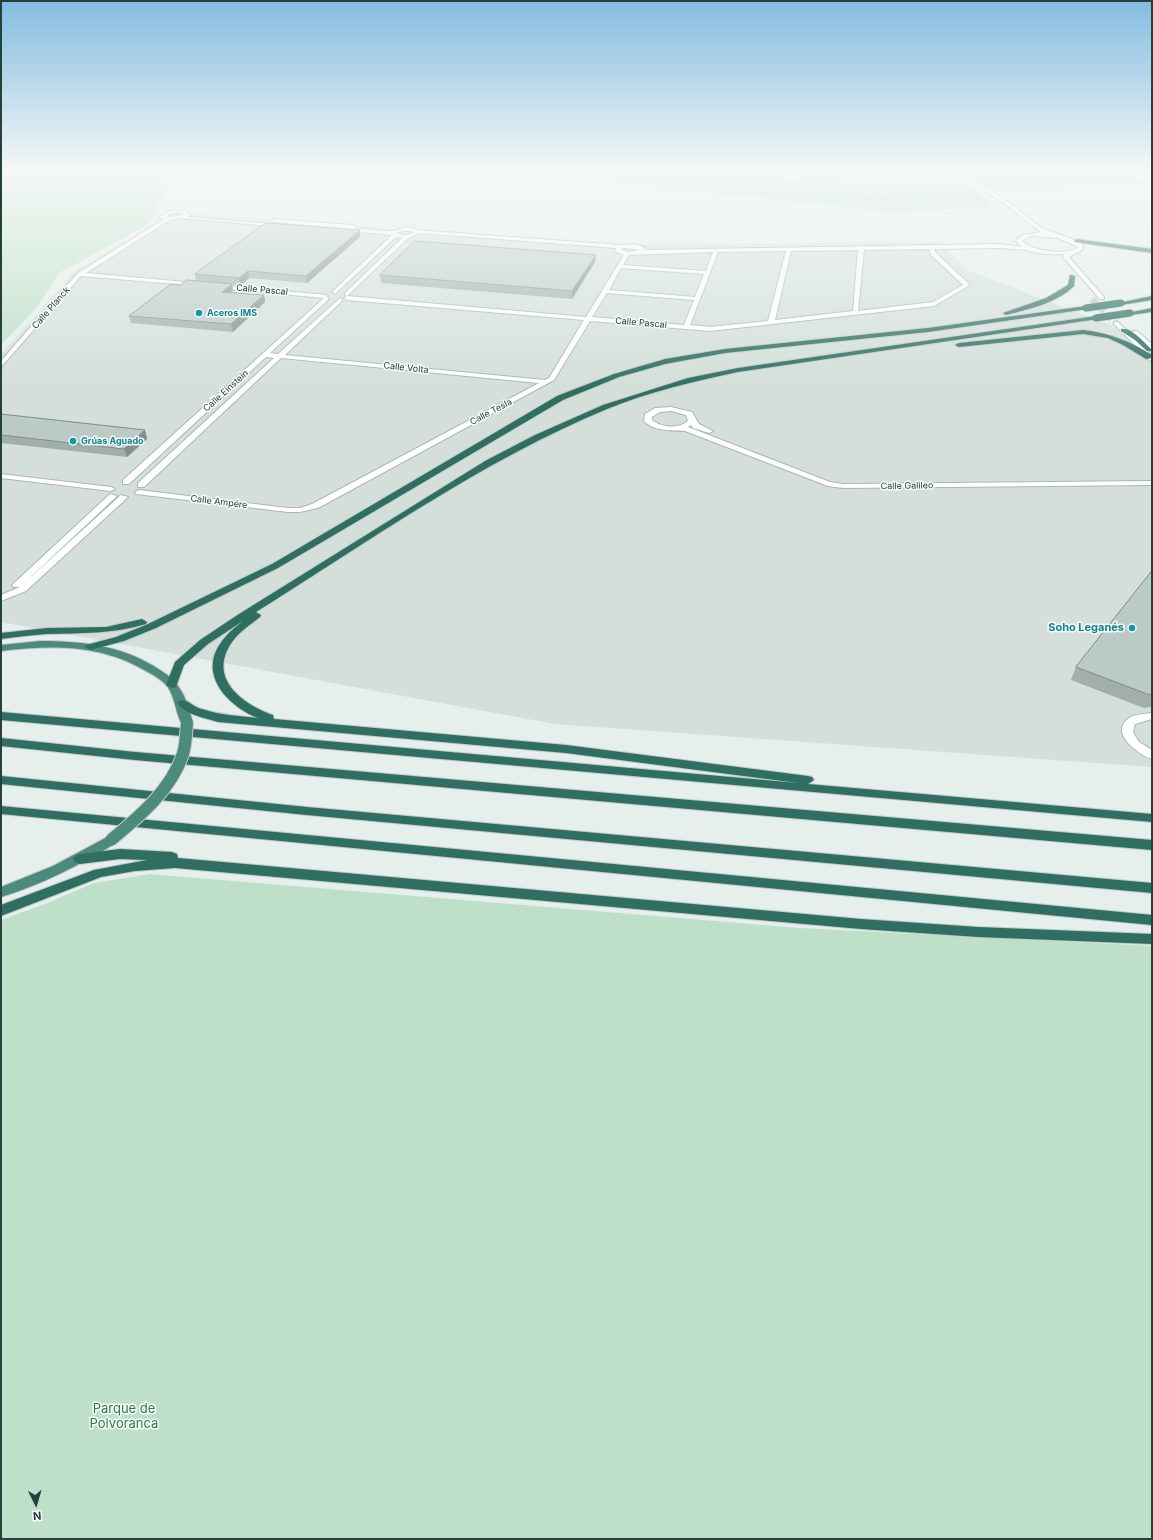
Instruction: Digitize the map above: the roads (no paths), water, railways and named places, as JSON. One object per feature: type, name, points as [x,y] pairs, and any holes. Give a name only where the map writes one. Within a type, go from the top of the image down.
[{"type":"highway","points":[[1098,244],[1152,251]]},
{"type":"highway","points":[[901,333],[919,328],[1000,315],[1022,309],[1066,290],[1071,286],[1075,279]]},
{"type":"highway","points":[[90,647],[120,639],[145,629],[214,594],[275,566],[553,401],[594,383],[636,369],[678,359],[736,350],[901,333],[1152,298]]},
{"type":"highway","points":[[172,685],[179,664],[204,642],[289,587],[488,462],[548,432],[606,407],[692,380],[746,369],[1098,320],[1132,315],[1152,310]]},
{"type":"highway","points":[[1132,315],[1152,315]]},
{"type":"highway","points":[[548,432],[700,382],[940,346],[1098,320]]},
{"type":"highway","points":[[1132,330],[1152,341]]},
{"type":"highway","points":[[940,346],[1083,332],[1097,333],[1118,338],[1151,357]]},
{"type":"highway","points":[[281,723],[251,711],[234,699],[222,682],[218,668],[225,644],[232,634],[289,587]]},
{"type":"highway","points":[[1,636],[47,631],[99,632],[114,630],[144,622],[214,594]]},
{"type":"highway","points":[[1,648],[36,645],[90,647],[114,652],[143,663],[172,685],[183,703],[187,723],[183,753],[168,783],[138,818],[111,840],[80,859],[38,879],[1,892]]},
{"type":"highway","points":[[183,703],[195,711],[218,718],[566,749],[758,775],[925,792],[988,803]]},
{"type":"highway","points":[[1,716],[335,748],[1152,818]]},
{"type":"highway","points":[[1,742],[135,756],[1152,845]]},
{"type":"highway","points":[[1,780],[306,811],[1152,888]]},
{"type":"highway","points":[[1,810],[1152,920]]},
{"type":"highway","points":[[80,859],[120,854],[139,854],[363,878]]},
{"type":"highway","points":[[1,911],[82,879],[110,871],[142,865],[175,863],[363,878],[861,924],[1055,936],[1152,939]]},
{"type":"street","name":"Calle Planck","points":[[1,365],[80,274],[128,244]]},
{"type":"street","points":[[326,297],[335,292],[383,244]]},
{"type":"street","name":"Calle Einstein","points":[[140,488],[400,244]]},
{"type":"street","points":[[558,244],[641,249],[715,250],[1000,246],[1027,248],[1047,252],[1074,252]]},
{"type":"street","points":[[619,248],[626,254],[641,249],[954,244]]},
{"type":"street","points":[[1022,244],[1027,248]]},
{"type":"street","points":[[1079,244],[1081,246],[1080,249],[1065,256],[1102,298]]},
{"type":"street","name":"Calle Pascal","points":[[214,286],[326,297],[345,297],[710,329],[934,304],[967,285],[933,254],[931,247]]},
{"type":"street","points":[[857,313],[855,310],[861,250],[859,248]]},
{"type":"street","points":[[771,322],[789,252],[788,249]]},
{"type":"street","points":[[686,327],[716,253],[715,250]]},
{"type":"street","points":[[1047,252],[1058,258],[1062,264]]},
{"type":"street","name":"Calle Tesla","points":[[300,510],[315,506],[328,500],[545,382],[556,374],[626,254]]},
{"type":"street","points":[[619,266],[708,273]]},
{"type":"street","points":[[1067,270],[1075,279]]},
{"type":"street","points":[[80,274],[206,285]]},
{"type":"street","points":[[605,291],[697,299]]},
{"type":"street","points":[[335,292],[345,297]]},
{"type":"street","name":"Calle Einstein","points":[[112,492],[119,484],[126,482],[266,355],[326,297]]},
{"type":"street","points":[[1125,322],[1152,348]]},
{"type":"street","points":[[1116,323],[1151,357]]},
{"type":"street","name":"Calle Volta","points":[[266,355],[545,382]]},
{"type":"street","name":"Calle Galileo","points":[[1152,476],[860,482],[841,480],[826,477],[707,431],[696,426],[689,414],[673,409],[658,410],[648,416],[648,421],[652,424],[686,429],[828,484],[843,486],[1152,482]]},
{"type":"street","points":[[672,428],[686,426],[692,421]]},
{"type":"street","points":[[1,476],[112,492],[124,497]]},
{"type":"street","name":"Calle Ampére","points":[[126,482],[136,482],[140,488],[273,509],[300,510]]},
{"type":"street","points":[[1,598],[20,591],[39,576],[124,497],[140,488]]},
{"type":"street","points":[[1,595],[19,583],[112,492]]},
{"type":"street","points":[[1152,716],[1142,717],[1131,721],[1127,726],[1126,733],[1130,740],[1138,748],[1152,755]]},
{"type":"tunnel","points":[[1092,299],[1116,323]]},
{"type":"place","name":"Aceros IMS","points":[[199,313]]},
{"type":"place","name":"Grúas Aguado","points":[[73,441]]},
{"type":"place","name":"Soho Leganés","points":[[1132,628]]},
{"type":"park label","name":"Parque de Polvoranca","points":[[124,1416]]}]
